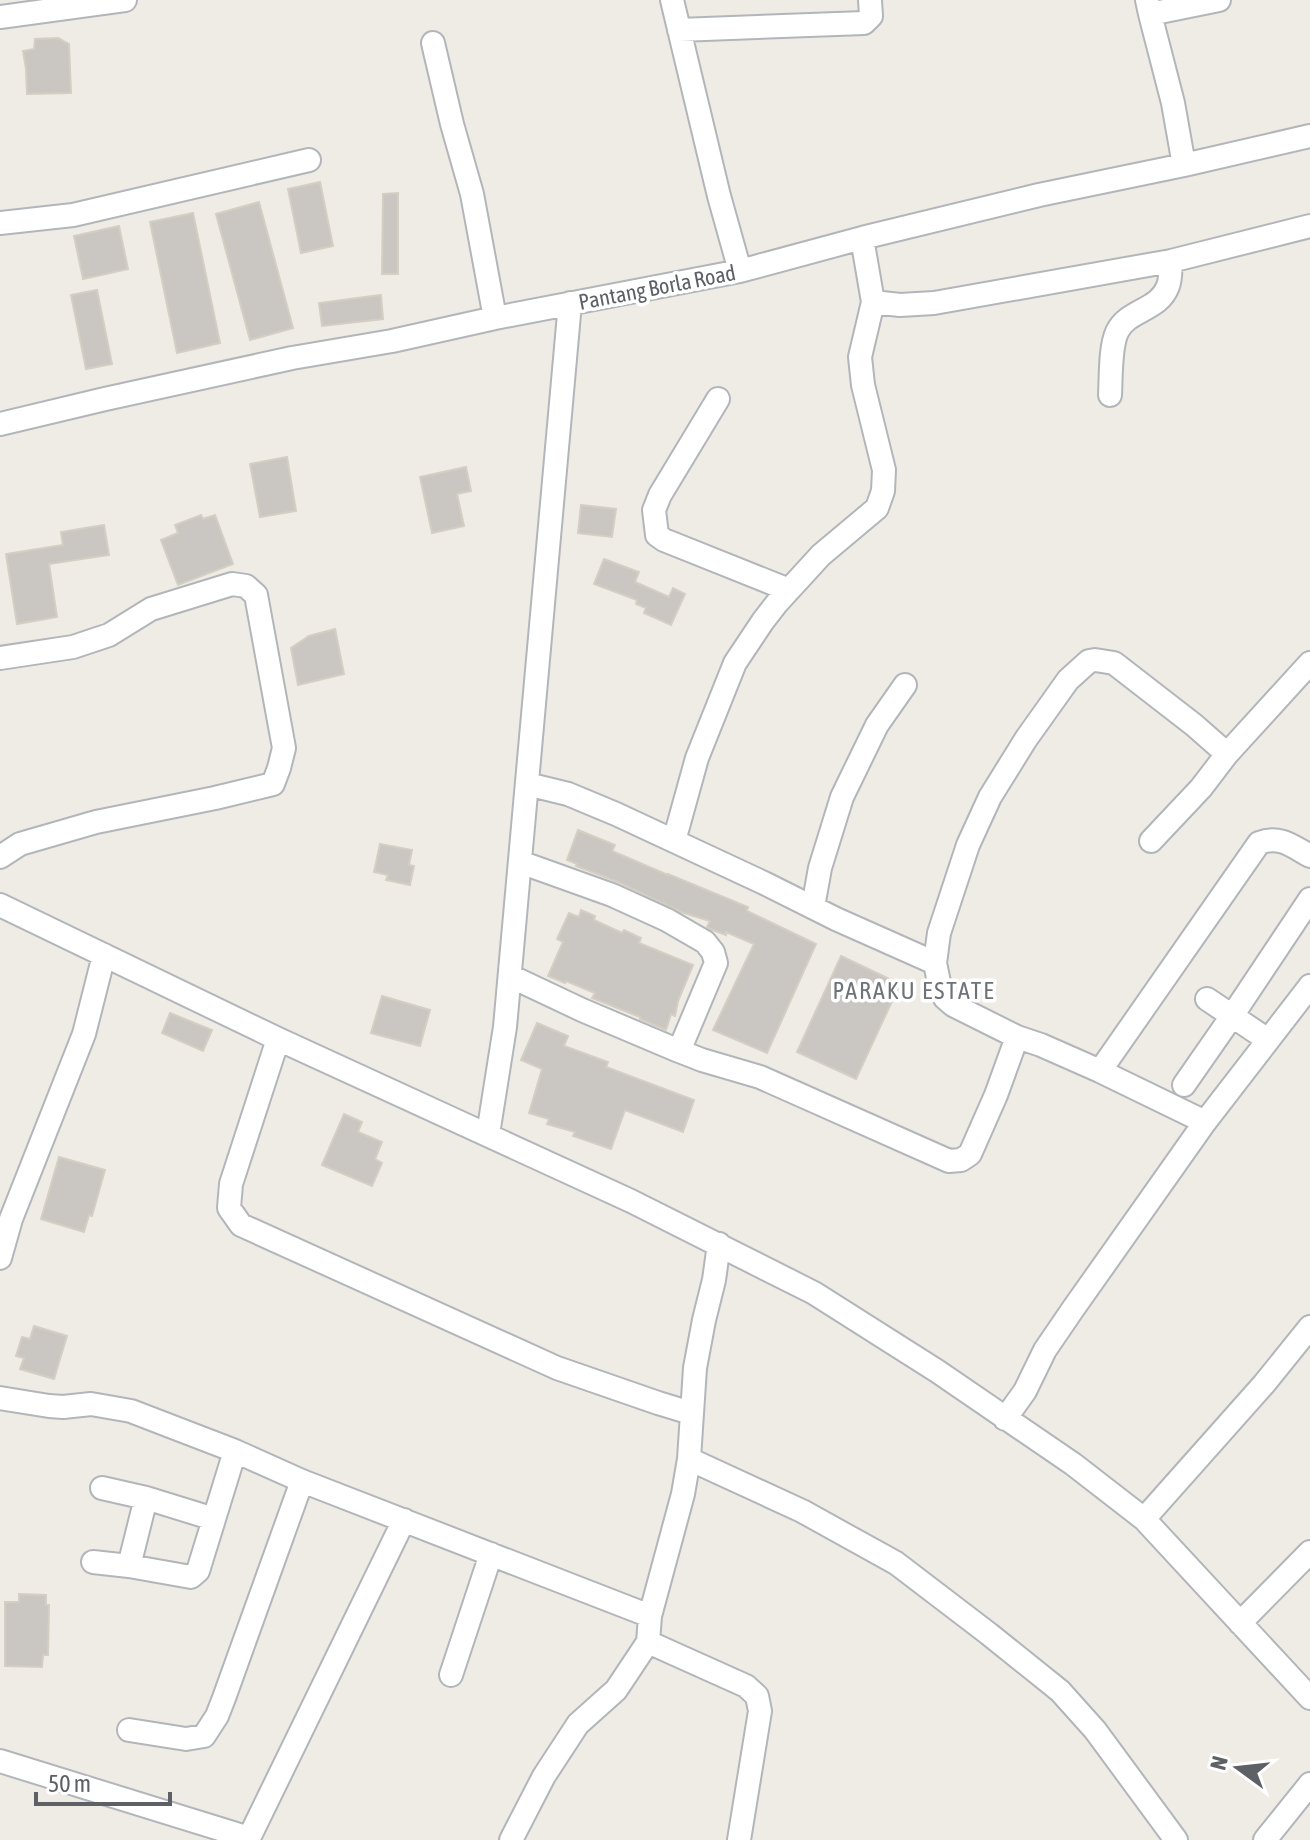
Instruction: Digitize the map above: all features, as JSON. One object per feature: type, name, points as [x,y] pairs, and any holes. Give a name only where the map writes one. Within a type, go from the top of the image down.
[{"type":"street","points":[[0,17],[125,0]]},
{"type":"street","points":[[672,0],[740,271]]},
{"type":"street","points":[[679,30],[864,23],[871,16],[870,0]]},
{"type":"street","points":[[1184,165],[1173,103],[1148,7],[1219,0]]},
{"type":"street","points":[[433,43],[472,194],[495,318]]},
{"type":"street","name":"Pantang Borla Road","points":[[0,424],[292,358],[740,271],[1039,195],[1310,136]]},
{"type":"street","points":[[0,223],[73,215],[309,160]]},
{"type":"street","points":[[873,302],[900,305],[934,303],[1171,261],[1310,226]]},
{"type":"street","points":[[674,841],[697,758],[735,663],[763,621],[789,590],[821,555],[877,508],[883,491],[884,470],[863,385],[860,357],[873,302],[862,238]]},
{"type":"street","points":[[1110,395],[1114,340],[1118,330],[1126,320],[1157,303],[1164,295],[1169,284],[1171,261]]},
{"type":"street","points":[[488,1134],[505,1027],[570,303]]},
{"type":"street","points":[[718,399],[660,495],[654,510],[657,535],[789,590]]},
{"type":"street","points":[[0,658],[73,647],[109,635],[151,609],[232,584],[246,586],[256,595],[284,748],[273,784],[96,822],[20,844],[0,857]]},
{"type":"street","points":[[1205,1122],[953,1005],[945,998],[935,963],[939,933],[968,845],[990,797],[1068,680],[1089,661],[1114,663],[1227,754]]},
{"type":"street","points":[[1151,841],[1201,788],[1227,754],[1307,671]]},
{"type":"street","points":[[813,907],[820,868],[842,797],[877,725],[905,685]]},
{"type":"street","points":[[527,784],[568,794],[935,963]]},
{"type":"street","points":[[1100,1071],[1259,843],[1270,839],[1283,841],[1310,856]]},
{"type":"street","points":[[520,862],[612,895],[667,920],[705,942],[713,952],[716,963],[679,1051]]},
{"type":"street","points":[[1184,1085],[1310,899]]},
{"type":"street","points":[[0,905],[278,1039],[631,1201],[814,1293],[937,1371],[1073,1464],[1144,1519],[1310,1698]]},
{"type":"street","points":[[0,1258],[11,1219],[84,1034],[104,955]]},
{"type":"street","points":[[510,976],[679,1051],[760,1077],[949,1161],[961,1160],[970,1154],[1017,1037]]},
{"type":"street","points":[[1005,1419],[1073,1309],[1205,1122],[1310,986]]},
{"type":"street","points":[[1207,999],[1268,1040]]},
{"type":"street","points":[[278,1039],[231,1184],[229,1208],[241,1225],[557,1368],[691,1413]]},
{"type":"street","points":[[511,1840],[544,1776],[578,1724],[616,1690],[648,1642],[650,1616],[683,1494],[689,1459],[695,1368],[719,1244]]},
{"type":"street","points":[[1144,1519],[1264,1384],[1310,1327]]},
{"type":"street","points":[[0,1398],[49,1406],[91,1404],[131,1411],[650,1616]]},
{"type":"street","points":[[93,1562],[191,1577],[198,1571],[235,1451]]},
{"type":"street","points":[[689,1459],[802,1511],[896,1563],[989,1634],[1060,1691],[1095,1730],[1176,1840]]},
{"type":"street","points":[[129,1730],[186,1739],[204,1736],[224,1698],[302,1481]]},
{"type":"street","points":[[102,1488],[214,1519]]},
{"type":"street","points":[[129,1566],[146,1498]]},
{"type":"street","points":[[0,1761],[248,1839],[404,1520]]},
{"type":"street","points":[[1240,1623],[1310,1552]]},
{"type":"street","points":[[451,1675],[491,1554]]},
{"type":"street","points":[[648,1642],[746,1686],[757,1696],[760,1711],[739,1840]]},
{"type":"street","points":[[1265,1840],[1310,1784]]},
{"type":"building","points":[[58,38],[69,44],[71,93],[27,94],[23,51],[34,49],[35,39]]},
{"type":"building","points":[[320,182],[333,246],[301,253],[288,189]]},
{"type":"building","points":[[398,193],[398,274],[382,274],[383,194]]},
{"type":"building","points":[[259,202],[293,328],[250,340],[216,214]]},
{"type":"building","points":[[193,213],[220,343],[177,353],[150,222]]},
{"type":"building","points":[[119,226],[128,269],[83,279],[74,236]]},
{"type":"building","points":[[97,290],[112,364],[86,369],[71,295]]},
{"type":"building","points":[[381,295],[383,319],[322,326],[319,303]]},
{"type":"building","points":[[287,457],[296,511],[260,517],[250,464]]},
{"type":"building","points":[[466,467],[471,491],[457,494],[464,526],[432,533],[420,477]]},
{"type":"building","points":[[581,505],[616,509],[612,537],[578,533]]},
{"type":"building","points":[[201,515],[203,519],[215,515],[233,564],[178,585],[161,540],[178,533],[175,525]]},
{"type":"building","points":[[104,525],[109,555],[49,564],[57,617],[17,624],[6,554],[63,545],[61,532]]},
{"type":"building","points":[[604,559],[639,572],[635,582],[669,597],[673,588],[685,594],[671,625],[644,613],[646,608],[636,604],[637,600],[594,584]]},
{"type":"building","points":[[335,629],[344,674],[298,685],[291,648],[309,636]]},
{"type":"building","points":[[578,830],[615,845],[612,851],[748,907],[747,911],[816,944],[767,1053],[713,1030],[754,944],[710,929],[707,927],[710,921],[681,912],[576,866],[567,860]]},
{"type":"building","points":[[380,844],[412,850],[409,865],[414,866],[410,885],[386,880],[388,875],[374,872]]},
{"type":"building","points":[[581,910],[595,916],[594,920],[641,938],[639,943],[693,965],[675,1016],[671,1014],[666,1030],[592,998],[595,993],[548,976],[563,942],[557,939],[569,913],[579,917]]},
{"type":"building","points":[[841,956],[900,984],[856,1079],[797,1052]]},
{"type":"building","points":[[382,996],[430,1010],[420,1046],[371,1033]]},
{"type":"building","points":[[170,1013],[212,1030],[203,1051],[162,1033]]},
{"type":"building","points":[[537,1023],[568,1036],[564,1046],[608,1062],[606,1067],[694,1100],[683,1132],[625,1110],[611,1149],[573,1136],[575,1132],[547,1124],[549,1119],[529,1113],[542,1069],[521,1060]]},
{"type":"building","points":[[344,1114],[362,1122],[358,1132],[382,1142],[375,1159],[382,1163],[372,1186],[322,1165]]},
{"type":"building","points":[[59,1157],[105,1170],[92,1216],[89,1215],[84,1232],[41,1219]]},
{"type":"building","points":[[34,1326],[67,1336],[54,1379],[20,1369],[24,1358],[16,1356],[22,1337],[30,1339]]},
{"type":"building","points":[[19,1594],[46,1595],[46,1605],[49,1605],[48,1655],[43,1655],[42,1667],[5,1666],[5,1602],[19,1602]]},
{"type":"district","name":"PARAKU ESTATE","points":[[914,991]]}]
